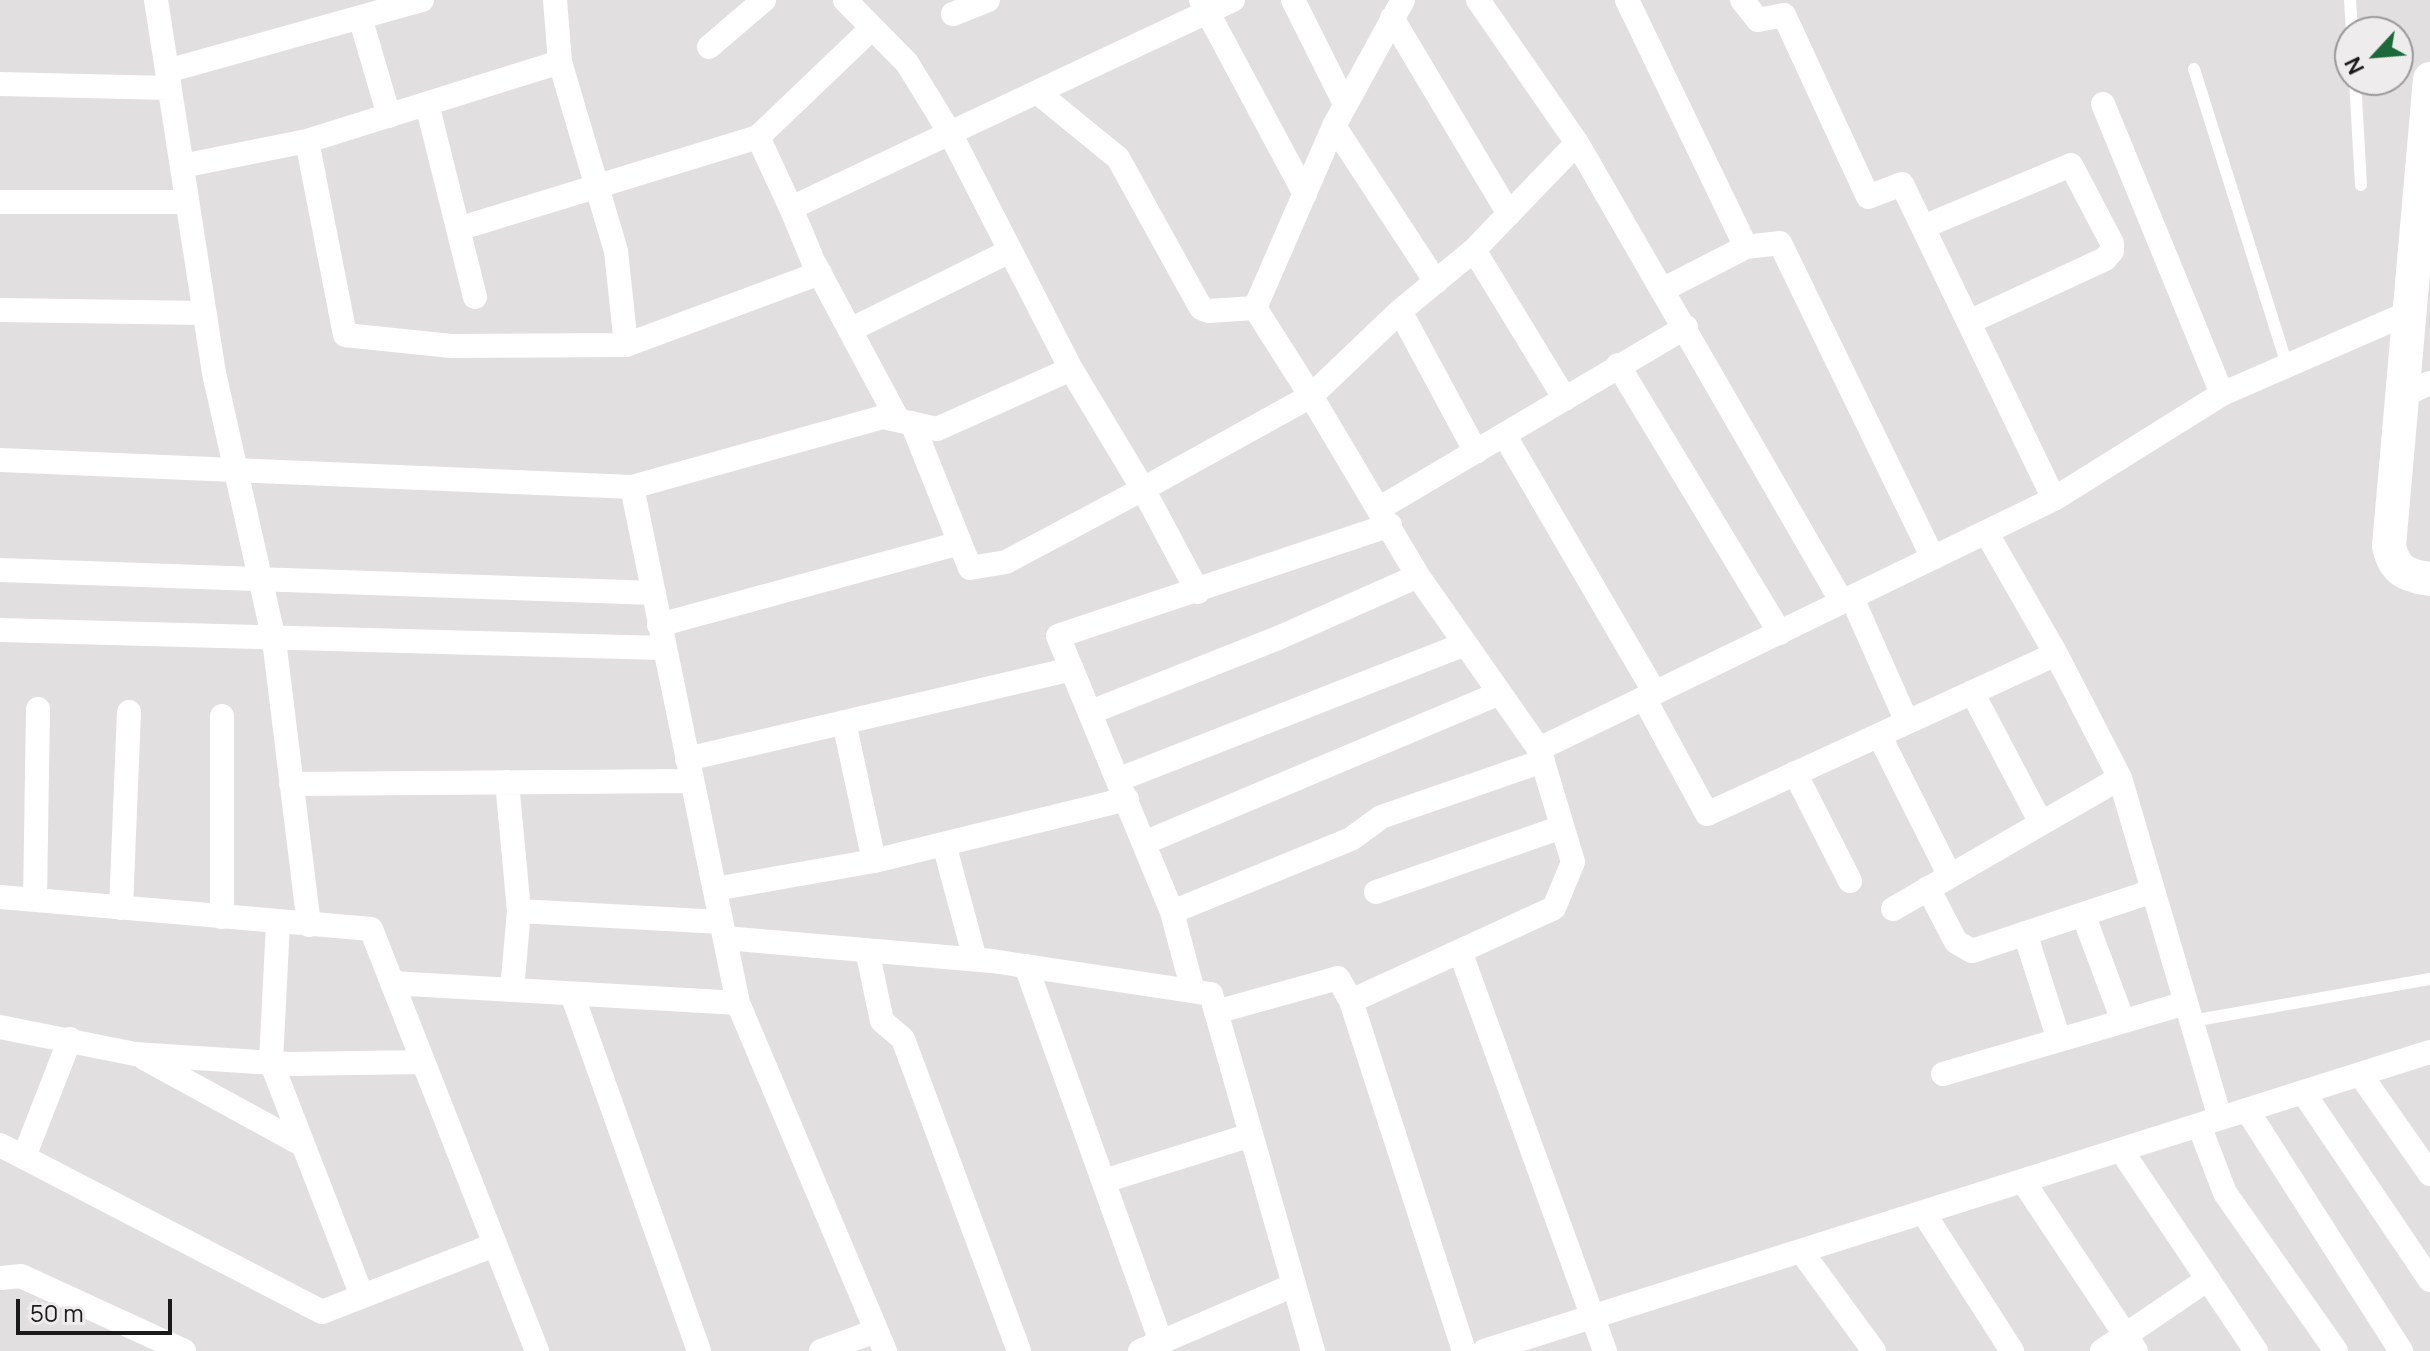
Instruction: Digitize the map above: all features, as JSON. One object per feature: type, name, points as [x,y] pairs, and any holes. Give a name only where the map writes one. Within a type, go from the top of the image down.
[{"type":"street","points":[[156,0],[204,313],[274,640],[309,925]]},
{"type":"street","points":[[0,84],[168,79],[422,0]]},
{"type":"street","points":[[555,0],[560,62],[616,251],[626,345]]},
{"type":"street","points":[[709,47],[764,0]]},
{"type":"street","points":[[845,0],[907,63],[950,133],[1071,369],[1143,489],[1198,592]]},
{"type":"street","points":[[953,14],[988,0]]},
{"type":"street","points":[[791,208],[1037,92],[1204,6],[1233,0]]},
{"type":"street","points":[[1293,0],[1340,115],[1436,282]]},
{"type":"street","points":[[1478,0],[1577,143],[1664,289],[1847,600],[1907,722]]},
{"type":"street","points":[[1627,0],[1746,247]]},
{"type":"street","points":[[1742,0],[1758,20],[1784,15],[1868,197],[1902,184],[2054,499]]},
{"type":"street","points":[[1204,6],[1305,194]]},
{"type":"street","points":[[1255,308],[1340,115],[1398,9]]},
{"type":"street","points":[[1398,9],[1509,214]]},
{"type":"street","points":[[360,17],[389,116]]},
{"type":"street","points":[[458,229],[758,137],[872,28]]},
{"type":"street","points":[[182,166],[307,141],[560,62]]},
{"type":"street","points":[[2430,79],[2408,313],[2416,390],[2389,546],[2392,561],[2406,576],[2430,579]]},
{"type":"street","points":[[1037,92],[1118,158],[1201,308],[1208,311],[1255,308]]},
{"type":"street","points":[[427,104],[475,297]]},
{"type":"street","points":[[2103,104],[2222,394]]},
{"type":"street","points":[[758,137],[820,273],[905,422],[970,568],[1006,562],[1311,396],[1400,311],[1474,250],[1577,143]]},
{"type":"street","points":[[307,141],[345,335],[451,346],[626,345],[820,273]]},
{"type":"street","points":[[1923,227],[2071,165],[2112,243],[2112,251],[2105,259],[1969,322]]},
{"type":"street","points":[[0,202],[187,202]]},
{"type":"street","points":[[1664,289],[1746,247],[1780,243],[1933,558]]},
{"type":"street","points":[[1474,250],[1565,399]]},
{"type":"street","points":[[850,330],[1010,251]]},
{"type":"street","points":[[1255,308],[1385,516],[1418,576],[1541,755],[1573,862],[1554,908],[1351,1001]]},
{"type":"street","points":[[0,310],[204,313]]},
{"type":"street","points":[[1400,311],[1476,452]]},
{"type":"street","points":[[1172,912],[1351,839],[1381,817],[1541,755],[1650,696],[2054,499],[2222,394],[2408,313]]},
{"type":"street","points":[[1193,991],[1172,912],[1058,636],[1198,592],[1385,516],[1476,452],[1686,327]]},
{"type":"street","points":[[1618,365],[1780,633]]},
{"type":"street","points":[[0,460],[632,487],[883,417],[937,429],[1071,369]]},
{"type":"street","points":[[1505,436],[1650,696],[1707,814],[2056,654]]},
{"type":"street","points":[[632,487],[660,637],[738,1003],[880,1341],[821,1351]]},
{"type":"street","points":[[1986,532],[2056,654],[2120,778],[2189,1012],[2225,1193],[2336,1351]]},
{"type":"street","points":[[0,630],[274,640],[660,637],[960,543]]},
{"type":"street","points":[[0,570],[654,593]]},
{"type":"street","points":[[1091,712],[1278,638],[1418,576]]},
{"type":"street","points":[[715,889],[874,861],[944,844],[1123,789],[1465,644]]},
{"type":"street","points":[[291,784],[507,782],[690,770],[844,722],[1072,669]]},
{"type":"street","points":[[1972,692],[2041,823]]},
{"type":"street","points":[[1144,843],[1500,693]]},
{"type":"street","points":[[35,900],[38,709]]},
{"type":"street","points":[[121,908],[129,712]]},
{"type":"street","points":[[222,716],[222,917]]},
{"type":"street","points":[[844,722],[874,861]]},
{"type":"street","points":[[1879,735],[1950,876]]},
{"type":"street","points":[[1795,773],[1850,881]]},
{"type":"street","points":[[1893,909],[2120,778]]},
{"type":"street","points":[[507,782],[519,911],[512,990]]},
{"type":"street","points":[[1376,892],[1562,827]]},
{"type":"street","points":[[944,844],[975,959]]},
{"type":"street","points":[[1928,888],[1956,942],[1963,949],[1972,951],[2153,891]]},
{"type":"street","points":[[0,897],[371,929],[537,1351]]},
{"type":"street","points":[[519,911],[723,930],[867,950],[975,959],[1211,994],[1313,1351]]},
{"type":"street","points":[[2083,914],[2123,1021]]},
{"type":"street","points":[[278,923],[271,1062],[362,1296]]},
{"type":"street","points":[[2025,933],[2059,1040]]},
{"type":"street","points":[[867,950],[882,1021],[903,1039],[1019,1351]]},
{"type":"street","points":[[1460,951],[1605,1351]]},
{"type":"street","points":[[1026,966],[1104,1181],[1151,1346],[1294,1285]]},
{"type":"street","points":[[1216,1012],[1338,978],[1351,1001],[1464,1351]]},
{"type":"street","points":[[392,983],[738,1003]]},
{"type":"street","points":[[572,994],[699,1351]]},
{"type":"street","points":[[1943,1074],[2123,1021],[2189,1012]]},
{"type":"street","points":[[0,1027],[135,1054],[271,1062],[423,1062]]},
{"type":"street","points":[[24,1157],[70,1039]]},
{"type":"street","points":[[1484,1351],[2430,1052]]},
{"type":"street","points":[[135,1054],[303,1145]]},
{"type":"street","points":[[2360,1074],[2430,1174]]},
{"type":"street","points":[[2303,1092],[2430,1280]]},
{"type":"street","points":[[2247,1110],[2401,1351]]},
{"type":"street","points":[[1104,1181],[1251,1135]]},
{"type":"street","points":[[0,1145],[322,1312],[494,1245]]},
{"type":"street","points":[[2121,1150],[2256,1351]]},
{"type":"street","points":[[2023,1181],[2130,1343]]},
{"type":"street","points":[[1923,1212],[2012,1351]]},
{"type":"street","points":[[1801,1251],[1874,1351]]},
{"type":"street","points":[[0,1278],[21,1276],[179,1350]]},
{"type":"street","points":[[2102,1351],[2130,1343],[2208,1279]]},
{"type":"lane","points":[[2194,69],[2287,365]]},
{"type":"lane","points":[[2356,96],[2361,185]]},
{"type":"lane","points":[[2189,1012],[2430,979]]}]
